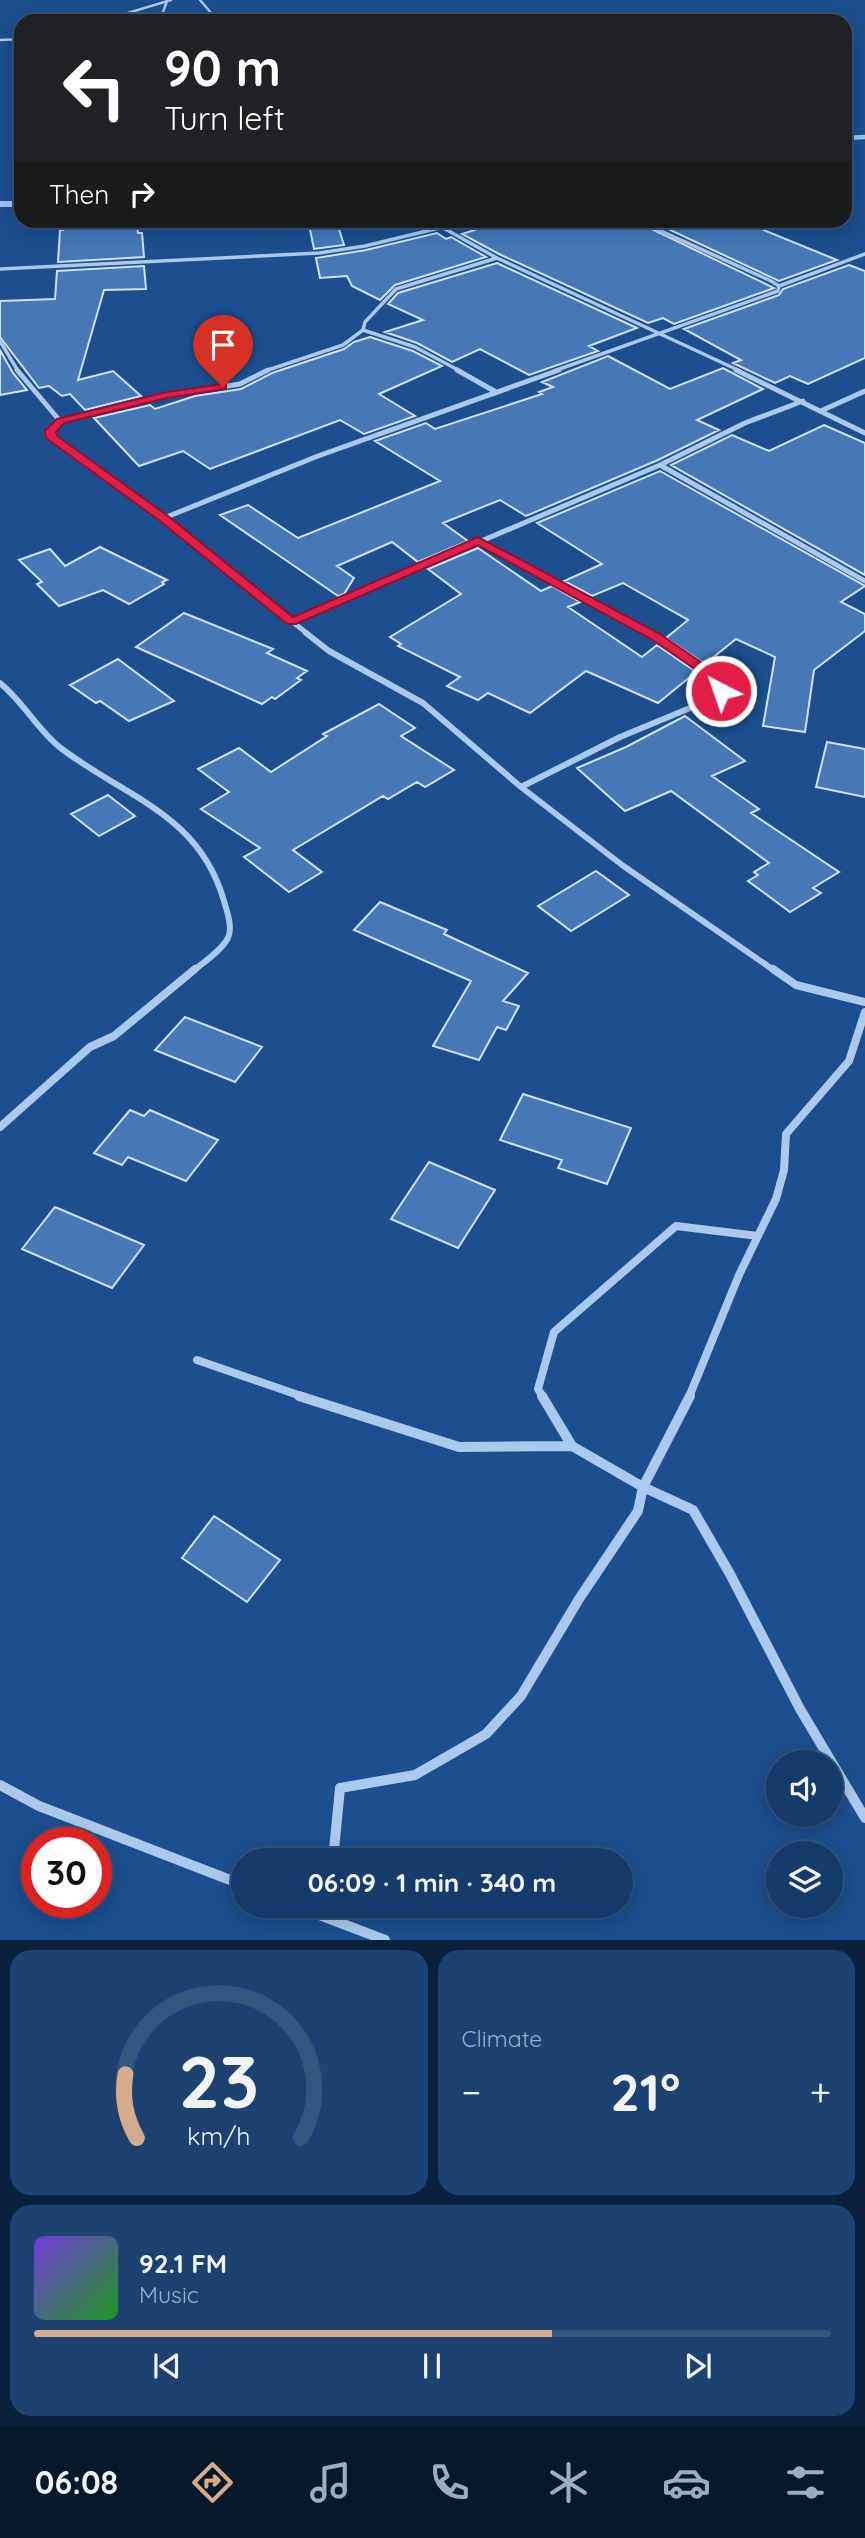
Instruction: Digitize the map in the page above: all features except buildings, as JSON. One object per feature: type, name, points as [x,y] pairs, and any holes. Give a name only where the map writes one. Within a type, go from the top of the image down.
[{"type":"street","points":[[200,0],[212,14]]},
{"type":"street","points":[[125,14],[169,1]]},
{"type":"street","points":[[0,270],[54,263],[184,261],[321,253],[439,228],[497,258],[823,410],[865,433]]},
{"type":"street","points":[[654,228],[779,286],[865,254]]},
{"type":"street","points":[[497,258],[396,289],[365,322],[363,331],[343,345],[274,367],[240,384],[167,395],[60,421],[50,431],[52,438],[164,519],[329,651],[423,704],[521,787],[622,864],[796,985],[865,1002]]},
{"type":"street","points":[[164,519],[318,456],[778,291],[779,286]]},
{"type":"street","points":[[363,331],[401,340],[430,353],[496,392]]},
{"type":"street","points":[[0,341],[17,370],[60,421]]},
{"type":"street","points":[[823,410],[865,391]]},
{"type":"street","points":[[291,622],[478,540],[660,465],[745,422],[803,401]]},
{"type":"street","points":[[660,465],[865,581]]},
{"type":"street","points":[[478,540],[656,636],[717,679],[721,691],[707,701],[620,737],[521,787]]},
{"type":"street","points":[[0,683],[19,697],[43,734],[72,757],[177,822],[211,865],[230,930],[228,938],[211,956],[114,1036],[90,1047],[0,1127]]},
{"type":"street","points":[[334,1848],[340,1788],[415,1775],[486,1734],[521,1696],[579,1599],[638,1511],[643,1487],[688,1398],[739,1275],[776,1199],[784,1170],[786,1135],[849,1061],[865,1012]]},
{"type":"street","points":[[758,1236],[676,1226],[554,1332],[538,1389],[572,1446],[643,1487],[693,1510],[730,1574],[800,1709],[865,1818]]},
{"type":"street","points":[[197,1360],[345,1412],[459,1447],[572,1446]]},
{"type":"street","points":[[0,1785],[39,1806],[231,1880]]},
{"type":"street","points":[[340,1918],[385,1940]]},
{"type":"waterway","points":[[852,138],[865,137]]},
{"type":"waterway","points":[[0,204],[14,204]]},
{"type":"route","points":[[223,387],[167,395],[90,413],[60,421],[50,431],[52,438],[164,519],[291,622],[478,540],[656,636],[717,679],[721,691]]}]
